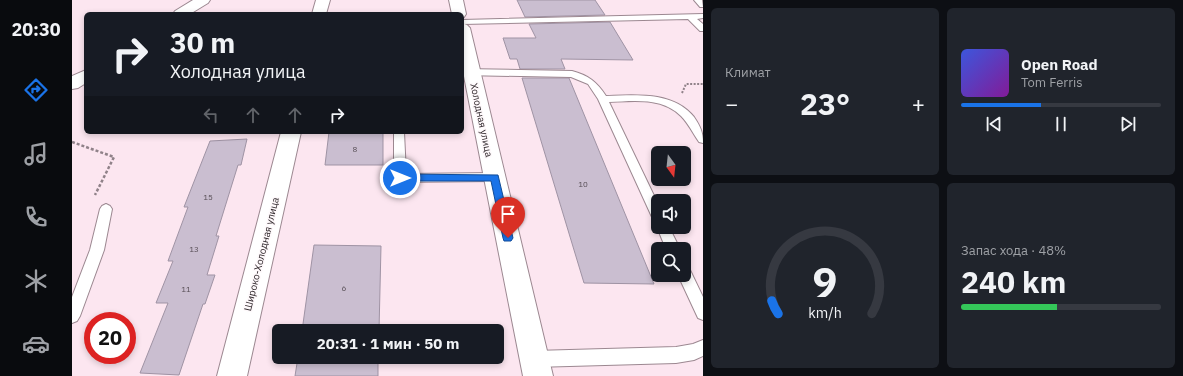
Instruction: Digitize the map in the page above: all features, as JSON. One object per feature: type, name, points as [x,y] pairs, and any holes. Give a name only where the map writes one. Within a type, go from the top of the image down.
[{"type":"street","points":[[183,12],[203,0]]},
{"type":"street","points":[[320,12],[323,0]]},
{"type":"street","points":[[456,0],[459,12]]},
{"type":"street","name":"Холодная улица","points":[[464,46],[467,72],[494,177],[536,368]]},
{"type":"street","points":[[72,84],[84,76]]},
{"type":"street","name":"Широко-Холодная улица","points":[[232,376],[291,134]]},
{"type":"lane","points":[[698,0],[703,5]]},
{"type":"lane","points":[[690,16],[703,28]]},
{"type":"lane","points":[[464,22],[703,16]]},
{"type":"lane","points":[[467,72],[572,74],[587,78],[596,87],[603,99],[651,202]]},
{"type":"lane","points":[[603,99],[656,100],[675,105],[684,113],[703,140]]},
{"type":"lane","points":[[399,134],[400,178],[494,177]]},
{"type":"lane","points":[[72,316],[97,250],[106,209]]},
{"type":"lane","points":[[689,282],[703,313]]},
{"type":"lane","points":[[536,368],[676,355],[694,352],[703,348]]},
{"type":"path","points":[[675,105],[686,84],[703,84]]},
{"type":"path","points":[[72,142],[114,157],[95,196],[106,209]]},
{"type":"building","points":[[517,0],[595,0],[605,15],[525,17]]},
{"type":"building","points":[[610,22],[633,60],[561,59],[565,69],[520,69],[517,59],[510,59],[503,38],[536,38],[529,24]]},
{"type":"building","points":[[522,78],[569,78],[651,277],[651,282],[653,282],[654,284],[584,283]]},
{"type":"building","points":[[329,134],[383,134],[383,165],[325,165]]},
{"type":"building","points":[[247,139],[241,165],[238,165],[216,236],[219,236],[207,275],[215,275],[205,304],[203,304],[179,375],[140,373],[168,303],[156,303],[173,261],[168,261],[188,207],[184,207],[210,141]]},
{"type":"building","points":[[314,245],[381,246],[379,324],[303,324]]},
{"type":"building","points":[[297,364],[378,364],[378,376],[295,376]]},
{"type":"route","points":[[400,178],[494,177],[508,238]]}]
